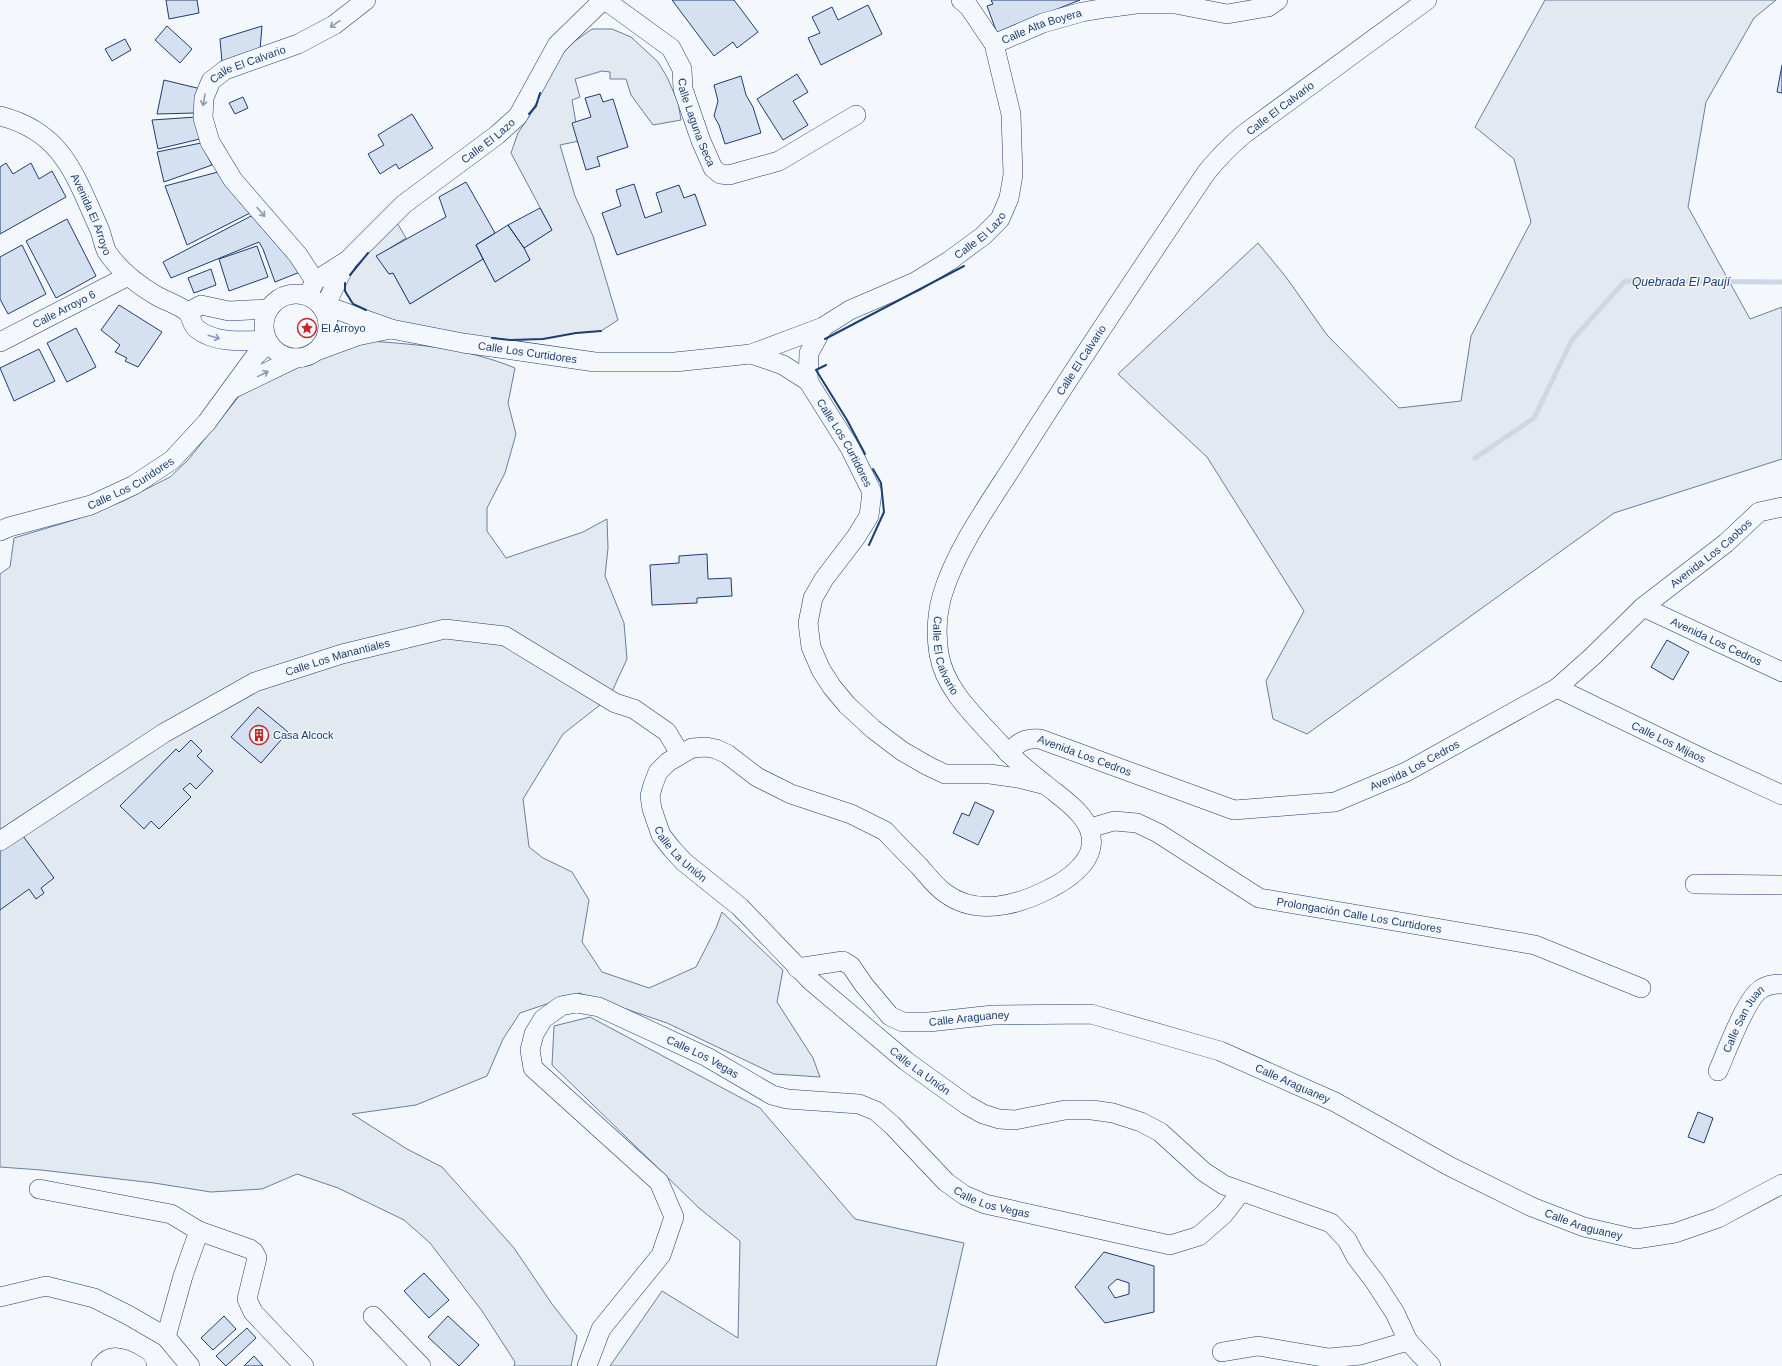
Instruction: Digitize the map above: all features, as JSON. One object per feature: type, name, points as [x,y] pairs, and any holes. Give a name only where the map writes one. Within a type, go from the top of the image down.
[{"type":"street","name":"Calle El Calvario","points":[[312,288],[298,255],[229,174],[210,142],[203,118],[204,98],[211,81],[225,70],[298,44],[334,25],[366,0]]},
{"type":"street","name":"Calle El Lazo","points":[[312,288],[348,260],[404,204],[497,135],[518,116],[558,45],[604,0]]},
{"type":"street","name":"Calle Laguna Seca","points":[[604,0],[671,48],[682,69],[683,89],[701,141],[713,168],[720,174],[730,175],[779,161],[856,115]]},
{"type":"street","name":"Calle El Lazo","points":[[751,354],[823,326],[850,310],[915,282],[949,261],[983,236],[1000,219],[1012,183],[1013,154],[1011,114],[994,44],[970,7],[961,0]]},
{"type":"street","name":"Calle Alta Boyera","points":[[994,44],[1043,23],[1082,12],[1106,8],[1136,4],[1175,4],[1227,14],[1268,7],[1278,0]]},
{"type":"street","name":"Calle El Calvario","points":[[1047,786],[1008,753],[961,700],[948,681],[942,668],[939,653],[938,611],[942,595],[955,564],[968,539],[1072,371],[1217,159],[1228,147],[1244,134],[1427,0]]},
{"type":"street","name":"Avenida El Arroyo","points":[[0,116],[18,121],[44,135],[59,150],[100,228],[107,251],[128,276],[155,295],[188,312]]},
{"type":"street","name":"Calle El Lazo","points":[[323,308],[348,260]]},
{"type":"street","name":"Calle Arroyo 6","points":[[0,342],[128,276]]},
{"type":"street","points":[[231,390],[296,358],[306,356],[316,351],[322,344],[328,332],[328,317],[316,300],[312,288],[285,295],[276,301],[268,309],[264,320],[264,330],[268,341],[276,351],[285,356],[296,358]]},
{"type":"street","points":[[268,309],[230,311],[202,305],[188,312],[195,329],[214,338],[236,341],[268,341]]},
{"type":"street","name":"Calle Los Curtidores","points":[[323,308],[335,309],[391,329],[463,343],[595,362],[675,362],[751,354],[783,365],[808,381],[850,448],[872,492],[869,516],[856,537],[824,579],[813,598],[808,623],[811,647],[821,670],[832,687],[847,705],[902,751],[928,766],[945,774],[990,774],[1033,781],[1047,786]]},
{"type":"street","points":[[808,381],[809,353],[823,326]]},
{"type":"street","name":"Calle Los Curtidores","points":[[316,351],[357,336],[391,329]]},
{"type":"street","points":[[231,390],[268,341]]},
{"type":"street","name":"Calle Los Curidores","points":[[0,531],[9,527],[91,505],[134,486],[172,460],[207,422],[231,390]]},
{"type":"street","name":"Avenida Los Caobos","points":[[1643,608],[1726,543],[1759,512],[1782,507]]},
{"type":"street","name":"Avenida Los Cedros","points":[[1008,753],[1021,741],[1030,738],[1040,739],[1222,797],[1234,810],[1335,802],[1406,772],[1557,688],[1643,608],[1782,672]]},
{"type":"street","name":"Calle Los Manantiales","points":[[0,841],[164,733],[255,682],[342,654],[445,628],[505,636],[615,702],[634,709],[667,732],[680,754]]},
{"type":"street","name":"Calle Los Mijaos","points":[[1557,688],[1697,756],[1782,794]]},
{"type":"street","name":"Calle La Unión","points":[[1090,828],[1091,848],[1087,857],[1081,866],[1063,882],[1021,901],[1002,906],[982,906],[962,902],[943,892],[885,831],[865,820],[791,794],[757,776],[727,754],[716,749],[706,747],[692,748],[668,762],[658,772],[650,796],[652,809],[661,834],[684,862],[740,907],[797,968],[906,1061],[967,1105],[982,1114],[999,1119],[1015,1120],[1065,1110],[1092,1110],[1113,1113],[1141,1122],[1160,1132],[1204,1172],[1224,1186],[1331,1222],[1347,1240],[1356,1257],[1375,1282],[1395,1313],[1408,1341],[1431,1366]]},
{"type":"street","points":[[990,774],[1001,769],[1007,761],[1008,753]]},
{"type":"street","points":[[1047,786],[1076,810],[1090,828]]},
{"type":"street","name":"Prolongación Calle Los Curtidores","points":[[1090,828],[1114,821],[1137,823],[1158,833],[1259,898],[1535,944],[1642,988]]},
{"type":"street","points":[[1695,884],[1782,885]]},
{"type":"street","name":"Calle Araguaney","points":[[797,968],[843,961],[851,966],[864,985],[890,1016],[903,1022],[929,1022],[993,1015],[1091,1014],[1220,1051],[1335,1102],[1449,1166],[1532,1207],[1584,1227],[1636,1239],[1675,1233],[1718,1218],[1782,1184]]},
{"type":"street","name":"Calle San Juan","points":[[1718,1071],[1750,1002],[1760,989],[1772,984],[1782,984]]},
{"type":"street","name":"Calle Los Vegas","points":[[587,1366],[601,1329],[661,1255],[674,1217],[659,1182],[533,1068],[530,1050],[534,1034],[543,1019],[561,1006],[576,1003],[599,1007],[707,1057],[772,1095],[787,1099],[859,1104],[876,1112],[892,1126],[946,1182],[964,1195],[985,1204],[1170,1245],[1200,1236],[1224,1214],[1241,1192]]},
{"type":"street","points":[[39,1189],[171,1214],[199,1231],[250,1249],[254,1252],[256,1258],[247,1299],[248,1304],[252,1312],[304,1366]]},
{"type":"street","points":[[166,1337],[183,1276],[199,1231]]},
{"type":"street","points":[[0,1297],[46,1286],[94,1298],[128,1315],[166,1337],[190,1366]]},
{"type":"street","points":[[374,1316],[421,1366]]},
{"type":"street","points":[[1222,1352],[1258,1346],[1329,1358],[1361,1355],[1408,1341]]},
{"type":"street","points":[[101,1366],[114,1356],[127,1359],[137,1366]]},
{"type":"shaded area","points":[[1545,0],[1776,0],[1754,18],[1706,102],[1688,207],[1750,319],[1782,307],[1782,459],[1614,513],[1307,734],[1273,719],[1266,681],[1304,611],[1207,457],[1118,374],[1258,243],[1286,277],[1327,335],[1399,408],[1461,401],[1471,336],[1531,222],[1514,159],[1475,127]]},
{"type":"shaded area","points":[[592,29],[612,29],[631,37],[658,62],[667,77],[678,102],[681,120],[653,125],[631,95],[626,79],[610,79],[610,72],[602,71],[575,79],[580,97],[572,100],[579,141],[560,145],[575,196],[593,236],[618,320],[601,331],[576,333],[543,339],[511,340],[423,331],[374,314],[353,304],[345,291],[346,281],[357,265],[396,221],[406,238],[377,256],[389,274],[393,273],[410,304],[483,259],[495,282],[530,260],[524,248],[552,230],[511,153],[518,133],[536,106],[551,62],[572,43]]},
{"type":"shaded area","points":[[370,341],[444,348],[497,361],[515,368],[508,403],[516,434],[505,473],[487,508],[487,531],[506,558],[583,532],[607,519],[608,548],[605,576],[624,623],[627,659],[609,698],[563,734],[523,799],[529,847],[543,858],[572,872],[589,900],[582,942],[602,972],[649,988],[696,967],[716,928],[722,912],[783,970],[777,1002],[813,1058],[820,1077],[774,1074],[667,1023],[579,993],[520,1013],[503,1039],[487,1076],[416,1105],[352,1114],[407,1149],[442,1167],[514,1248],[552,1304],[577,1336],[571,1366],[514,1366],[515,1362],[482,1311],[430,1243],[404,1220],[338,1188],[297,1174],[262,1189],[211,1192],[154,1183],[41,1170],[0,1167],[0,574],[10,567],[14,538],[77,519],[123,501],[170,477],[188,460],[240,395],[281,370],[314,357]]},
{"type":"shaded area","points":[[590,1017],[760,1108],[855,1219],[964,1243],[936,1366],[610,1366],[662,1291],[738,1338],[740,1241],[699,1208],[552,1065],[554,1026]]},
{"type":"building","points":[[166,0],[197,0],[199,13],[169,19]]},
{"type":"building","points":[[672,0],[734,0],[758,32],[737,48],[733,42],[714,56]]},
{"type":"building","points":[[991,0],[1080,0],[997,33],[987,6],[993,4]]},
{"type":"building","points":[[868,5],[882,34],[821,65],[808,38],[820,33],[812,17],[832,7],[838,20]]},
{"type":"building","points":[[167,26],[192,49],[180,63],[155,40]]},
{"type":"building","points":[[262,26],[260,50],[222,62],[220,39]]},
{"type":"building","points":[[125,39],[131,50],[112,61],[105,49]]},
{"type":"building","points":[[1782,65],[1782,93],[1777,92]]},
{"type":"building","points":[[797,74],[808,92],[793,101],[808,125],[783,140],[757,99]]},
{"type":"building","points":[[741,76],[746,95],[753,107],[761,133],[725,144],[719,125],[714,116],[718,101],[714,85]]},
{"type":"building","points":[[164,80],[201,89],[195,113],[157,114]]},
{"type":"building","points":[[600,94],[603,102],[613,99],[628,147],[597,157],[600,166],[586,170],[572,123],[591,117],[585,98]]},
{"type":"building","points":[[243,97],[248,108],[235,114],[229,103]]},
{"type":"building","points":[[412,114],[433,148],[399,169],[396,164],[380,174],[368,154],[384,145],[378,135]]},
{"type":"building","points":[[196,117],[204,138],[158,149],[152,120]]},
{"type":"building","points":[[201,143],[212,165],[164,182],[157,152]]},
{"type":"building","points":[[6,163],[13,174],[31,163],[39,179],[52,171],[66,197],[0,234],[0,167]]},
{"type":"building","points":[[218,172],[250,213],[187,245],[165,186]]},
{"type":"building","points":[[466,182],[495,233],[476,245],[483,259],[410,304],[393,273],[389,274],[376,256],[446,217],[439,197]]},
{"type":"building","points":[[634,184],[645,218],[662,212],[656,193],[679,185],[684,198],[695,194],[706,225],[617,255],[602,213],[621,206],[616,190]]},
{"type":"building","points":[[540,208],[552,230],[524,248],[508,225]]},
{"type":"building","points":[[253,215],[274,236],[300,272],[275,282],[259,242],[171,278],[163,262]]},
{"type":"building","points":[[67,219],[96,276],[56,298],[26,241]]},
{"type":"building","points":[[508,225],[524,248],[530,260],[495,282],[476,245]]},
{"type":"building","points":[[22,245],[46,294],[8,314],[0,299],[0,257]]},
{"type":"building","points":[[257,246],[268,277],[229,291],[219,259]]},
{"type":"building","points":[[211,269],[216,285],[194,293],[188,278]]},
{"type":"building","points":[[119,305],[162,332],[138,367],[125,361],[127,358],[115,352],[120,345],[101,330]]},
{"type":"building","points":[[76,328],[96,367],[67,382],[47,343]]},
{"type":"building","points":[[39,349],[55,381],[14,401],[0,368]]},
{"type":"building","points":[[707,554],[708,579],[731,578],[732,596],[697,598],[697,603],[652,605],[650,565],[679,563],[679,556]]},
{"type":"building","points":[[1667,640],[1689,652],[1673,680],[1651,667]]},
{"type":"building","name":"Casa Alcock","points":[[258,707],[288,732],[261,763],[231,737]]},
{"type":"building","points":[[191,740],[202,751],[197,756],[213,771],[196,789],[190,783],[183,789],[191,797],[159,829],[151,821],[144,829],[120,806],[176,749],[179,752]]},
{"type":"building","points":[[975,802],[994,811],[978,845],[953,833],[962,813],[969,816]]},
{"type":"building","points":[[20,832],[54,878],[41,888],[44,893],[36,899],[29,889],[0,910],[0,846]]},
{"type":"building","points":[[1698,1112],[1713,1118],[1704,1143],[1688,1137]]},
{"type":"building","points":[[1104,1252],[1154,1266],[1154,1312],[1105,1323],[1075,1287]],"holes":[[[1117,1279],[1129,1283],[1129,1294],[1115,1298],[1108,1287]]]},
{"type":"building","points":[[424,1273],[449,1300],[429,1318],[404,1291]]},
{"type":"building","points":[[224,1316],[236,1329],[213,1350],[201,1338]]},
{"type":"building","points":[[448,1316],[479,1345],[459,1366],[428,1337]]},
{"type":"building","points":[[247,1328],[256,1338],[226,1366],[216,1356]]},
{"type":"building","points":[[254,1356],[263,1366],[244,1366]]},
{"type":"waterway","name":"Quebrada El Paují","points":[[1475,458],[1534,418],[1572,340],[1625,281],[1782,282]]},
{"type":"wall","points":[[529,114],[536,106],[540,93]]},
{"type":"wall","points":[[350,275],[368,253]]},
{"type":"wall","points":[[825,339],[964,266]]},
{"type":"wall","points":[[345,283],[345,291],[353,304],[366,310]]},
{"type":"wall","points":[[492,338],[511,340],[543,339],[576,333],[601,331]]},
{"type":"wall","points":[[826,365],[816,370],[847,420],[865,454]]},
{"type":"wall","points":[[869,545],[884,512],[881,483],[873,469]]},
{"type":"place","name":"El Arroyo","points":[[307,328]]},
{"type":"place","name":"Casa Alcock","points":[[259,735]]}]
